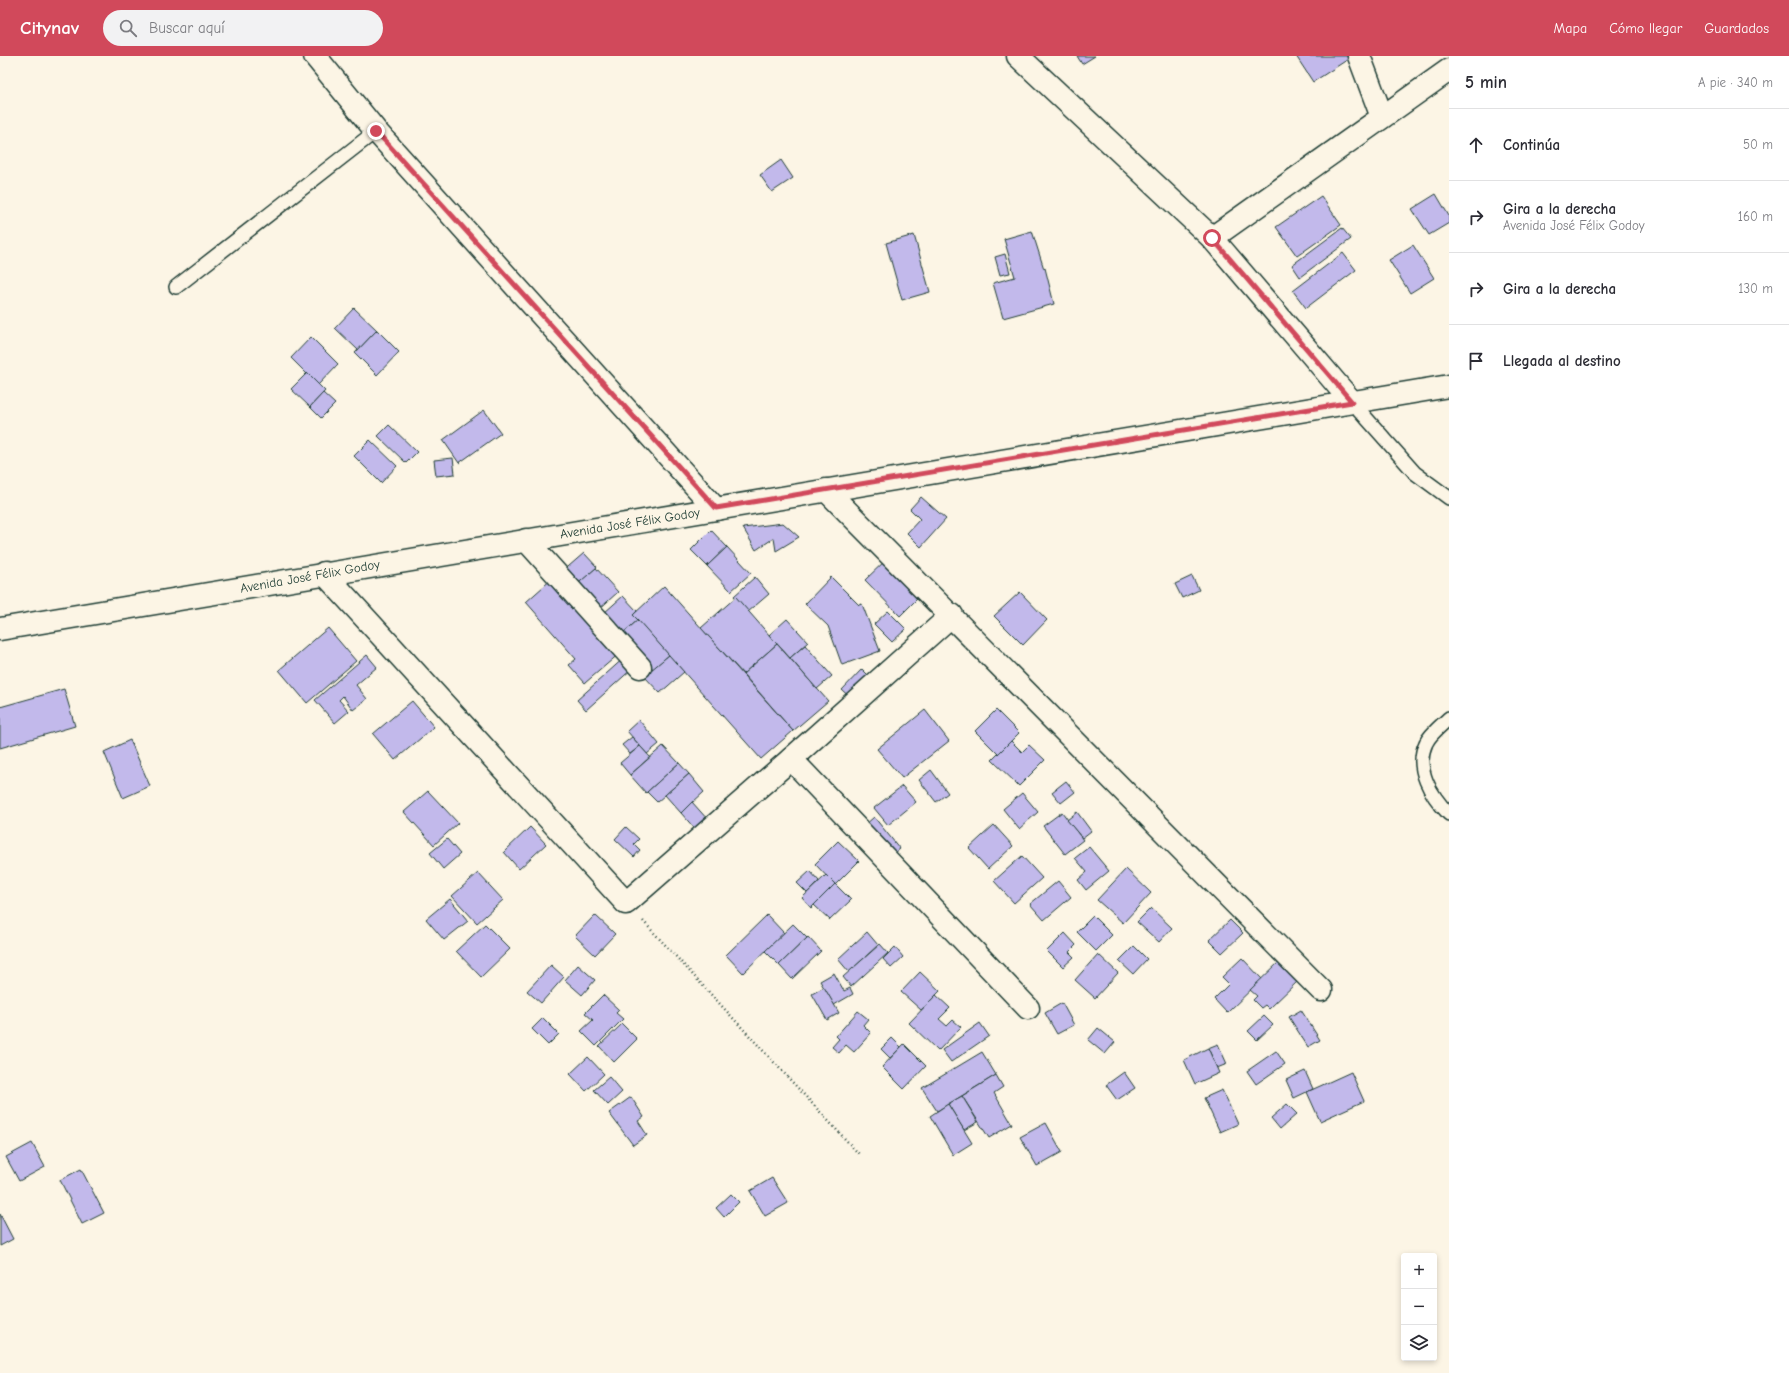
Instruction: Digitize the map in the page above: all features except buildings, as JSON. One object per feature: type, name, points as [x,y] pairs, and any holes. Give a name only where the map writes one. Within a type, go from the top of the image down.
[{"type":"street","points":[[315,56],[376,131],[716,508]]},
{"type":"street","points":[[1018,56],[1212,238],[1352,402]]},
{"type":"street","points":[[1359,56],[1382,118]]},
{"type":"street","points":[[1212,238],[1449,70]]},
{"type":"street","name":"Avenida José Félix Godoy","points":[[0,629],[324,573],[1449,386]]},
{"type":"street","points":[[826,490],[952,615],[1321,990]]},
{"type":"street","points":[[526,540],[640,667]]},
{"type":"street","points":[[324,573],[626,903],[791,759],[952,615]]},
{"type":"street","points":[[791,759],[1028,1008]]},
{"type":"lane","points":[[176,287],[376,131]]},
{"type":"lane","points":[[1352,402],[1415,472],[1449,498]]},
{"type":"lane","points":[[1449,718],[1426,741],[1421,756],[1422,771],[1437,802],[1449,814]]},
{"type":"path","points":[[626,903],[859,1154]]},
{"type":"route","points":[[376,131],[716,508],[1352,402],[1212,238]]}]
